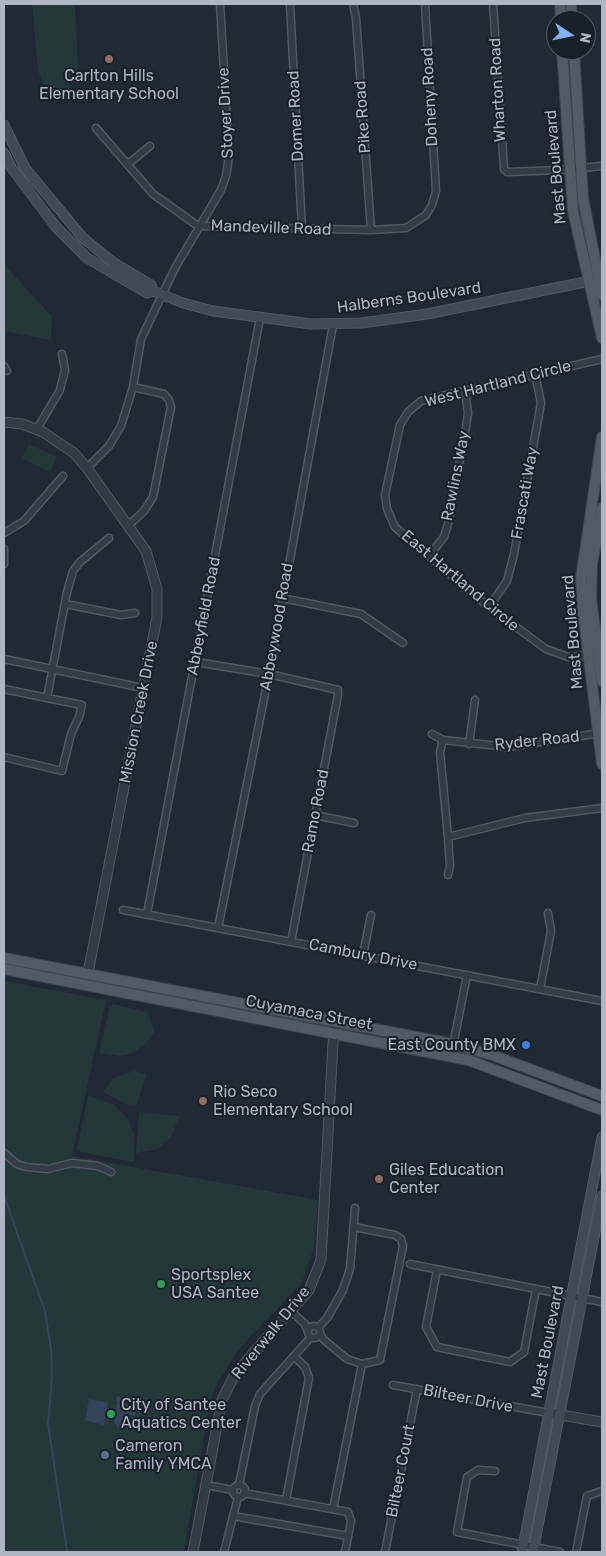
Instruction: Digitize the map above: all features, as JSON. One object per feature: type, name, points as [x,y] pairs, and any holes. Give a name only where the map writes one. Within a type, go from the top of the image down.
[{"type":"main road","name":"Mast Boulevard","points":[[563,60],[573,211],[602,338]]},
{"type":"main road","name":"Mast Boulevard","points":[[575,60],[584,206],[601,279],[602,295]]},
{"type":"main road","points":[[4,126],[25,168],[83,238],[114,263],[151,285],[157,293]]},
{"type":"main road","name":"Halberns Boulevard","points":[[4,153],[11,168],[56,227],[87,258],[147,293],[157,293],[213,311],[260,318],[333,324],[427,314],[601,279]]},
{"type":"main road","name":"Mast Boulevard","points":[[602,437],[581,578],[594,655],[602,682]]},
{"type":"main road","name":"Mast Boulevard","points":[[602,514],[592,564],[591,598],[602,764]]},
{"type":"main road","name":"Cuyamaca Street","points":[[4,958],[453,1044],[492,1055],[602,1096]]},
{"type":"main road","name":"Cuyamaca Street","points":[[4,969],[451,1056],[493,1068],[602,1110]]},
{"type":"main road","points":[[162,1001],[165,989]]},
{"type":"main road","name":"Mast Boulevard","points":[[523,1548],[602,1138]]},
{"type":"main road","name":"Mast Boulevard","points":[[533,1549],[602,1196]]},
{"type":"street","name":"Stoyer Drive","points":[[87,468],[104,452],[118,433],[127,412],[141,339],[157,293],[221,190],[228,163],[220,4]]},
{"type":"street","name":"Domer Road","points":[[290,4],[302,229]]},
{"type":"street","name":"Pike Road","points":[[353,4],[356,18],[371,230]]},
{"type":"street","name":"Doheny Road","points":[[425,4],[436,190]]},
{"type":"street","name":"Wharton Road","points":[[493,4],[502,165],[504,169],[511,171],[569,169]]},
{"type":"street","name":"Mandeville Road","points":[[96,128],[153,194],[198,226],[400,230],[417,223],[429,210],[436,190]]},
{"type":"street","points":[[128,164],[150,146]]},
{"type":"street","points":[[569,169],[602,166]]},
{"type":"street","name":"Abbeyfield Road","points":[[147,914],[260,318]]},
{"type":"street","name":"Abbeywood Road","points":[[218,928],[269,674],[333,324]]},
{"type":"street","points":[[37,429],[57,397],[62,383],[64,370],[62,354]]},
{"type":"street","name":"West Hartland Circle","points":[[394,450],[400,425],[413,407],[425,399],[602,359]]},
{"type":"street","name":"Frascati Way","points":[[489,607],[507,581],[514,554],[541,403],[535,374]]},
{"type":"street","points":[[128,526],[144,511],[153,497],[171,407],[164,394],[133,388]]},
{"type":"street","name":"Rawlins Way","points":[[428,556],[444,537],[448,524],[468,414],[465,391]]},
{"type":"street","name":"Mission Creek Drive","points":[[4,422],[37,429],[55,438],[74,453],[87,468],[146,551],[158,589],[157,617],[88,973]]},
{"type":"street","name":"East Hartland Circle","points":[[394,450],[385,495],[389,515],[395,526],[489,607],[546,649],[568,657],[594,655]]},
{"type":"street","points":[[4,532],[24,521],[63,476]]},
{"type":"street","points":[[589,515],[602,514]]},
{"type":"street","points":[[47,698],[73,571],[80,562],[109,538]]},
{"type":"street","points":[[4,549],[4,564]]},
{"type":"street","points":[[282,598],[361,614],[394,639],[403,643]]},
{"type":"street","points":[[65,604],[121,615],[134,613]]},
{"type":"street","points":[[4,659],[143,688]]},
{"type":"street","points":[[196,662],[269,674]]},
{"type":"street","name":"Ramo Road","points":[[269,674],[329,686],[338,690],[291,942]]},
{"type":"street","points":[[4,689],[82,705],[71,734],[62,771],[4,757]]},
{"type":"street","points":[[469,744],[474,700]]},
{"type":"street","name":"Ryder Road","points":[[432,734],[443,740],[508,747],[601,733]]},
{"type":"street","points":[[443,740],[440,752],[450,866],[448,875]]},
{"type":"street","points":[[448,837],[525,818],[602,808]]},
{"type":"street","points":[[315,816],[354,823]]},
{"type":"street","name":"Cambury Drive","points":[[123,910],[602,1001]]},
{"type":"street","points":[[540,989],[551,931],[548,913]]},
{"type":"street","points":[[363,955],[371,915]]},
{"type":"street","points":[[451,1056],[467,975]]},
{"type":"street","name":"Riverwalk Drive","points":[[193,1552],[222,1400],[235,1374],[309,1290],[321,1260],[336,1022]]},
{"type":"street","points":[[4,1153],[17,1164],[26,1167],[48,1169],[72,1163],[98,1166],[111,1172]]},
{"type":"street","points":[[206,1485],[233,1490],[240,1485],[258,1400],[277,1373],[316,1334],[343,1290],[350,1269],[355,1208]]},
{"type":"street","points":[[291,1311],[347,1359],[362,1364],[380,1360],[403,1246],[401,1238],[395,1234],[354,1227]]},
{"type":"street","points":[[410,1264],[602,1302]]},
{"type":"street","points":[[437,1270],[426,1327],[437,1347],[510,1362],[524,1352],[536,1289]]},
{"type":"street","points":[[286,1500],[309,1378],[305,1367],[295,1357]]},
{"type":"street","points":[[333,1509],[362,1364]]},
{"type":"street","name":"Bilteer Drive","points":[[394,1384],[602,1422]]},
{"type":"street","name":"Bilteer Court","points":[[385,1552],[417,1389]]},
{"type":"street","points":[[495,1472],[478,1470],[467,1477],[456,1532],[523,1548],[560,1552]]},
{"type":"street","points":[[240,1485],[244,1488],[244,1493]]},
{"type":"street","points":[[233,1490],[233,1494],[238,1497]]},
{"type":"street","points":[[576,1552],[587,1496],[602,1491]]},
{"type":"street","points":[[224,1552],[238,1497],[244,1493],[348,1512],[351,1521],[345,1552]]},
{"type":"street","points":[[233,1516],[348,1536]]},
{"type":"shaded area","points":[[32,4],[75,4],[78,68],[70,76],[70,99],[49,100],[48,98],[38,70]]},
{"type":"shaded area","points":[[4,264],[52,317],[51,340],[4,331]]},
{"type":"shaded area","points":[[29,444],[57,457],[50,472],[22,458]]},
{"type":"shaded area","points":[[4,981],[106,1000],[72,1156],[318,1200],[314,1247],[302,1283],[238,1350],[218,1382],[210,1401],[184,1552],[4,1552]]},
{"type":"shaded area","points":[[113,1004],[147,1012],[155,1031],[145,1044],[132,1053],[120,1056],[99,1053],[110,1006]]},
{"type":"shaded area","points":[[134,1071],[147,1074],[136,1106],[130,1106],[103,1092],[113,1078]]},
{"type":"shaded area","points":[[88,1095],[114,1105],[128,1119],[135,1137],[134,1162],[80,1152],[77,1149]]},
{"type":"shaded area","points":[[139,1112],[179,1116],[172,1136],[158,1149],[136,1153]]},
{"type":"water","points":[[117,1396],[124,1398],[124,1404],[136,1407],[135,1416],[121,1414],[130,1418],[133,1423],[129,1430],[125,1427],[119,1429],[114,1422],[117,1403],[119,1402],[116,1401]]},
{"type":"water","points":[[89,1399],[108,1403],[104,1425],[85,1420]]},
{"type":"waterway","points":[[4,1196],[45,1311],[51,1349],[52,1378],[48,1423],[67,1552]]},
{"type":"place","name":"Carlton Hills Elementary School","points":[[109,59]]},
{"type":"place","name":"East County BMX","points":[[526,1045]]},
{"type":"place","name":"Rio Seco Elementary School","points":[[203,1101]]},
{"type":"place","name":"Giles Education Center","points":[[379,1179]]},
{"type":"place","name":"Sportsplex USA Santee","points":[[161,1284]]},
{"type":"place","name":"City of Santee Aquatics Center","points":[[111,1414]]},
{"type":"place","name":"Cameron Family YMCA","points":[[105,1455]]}]
